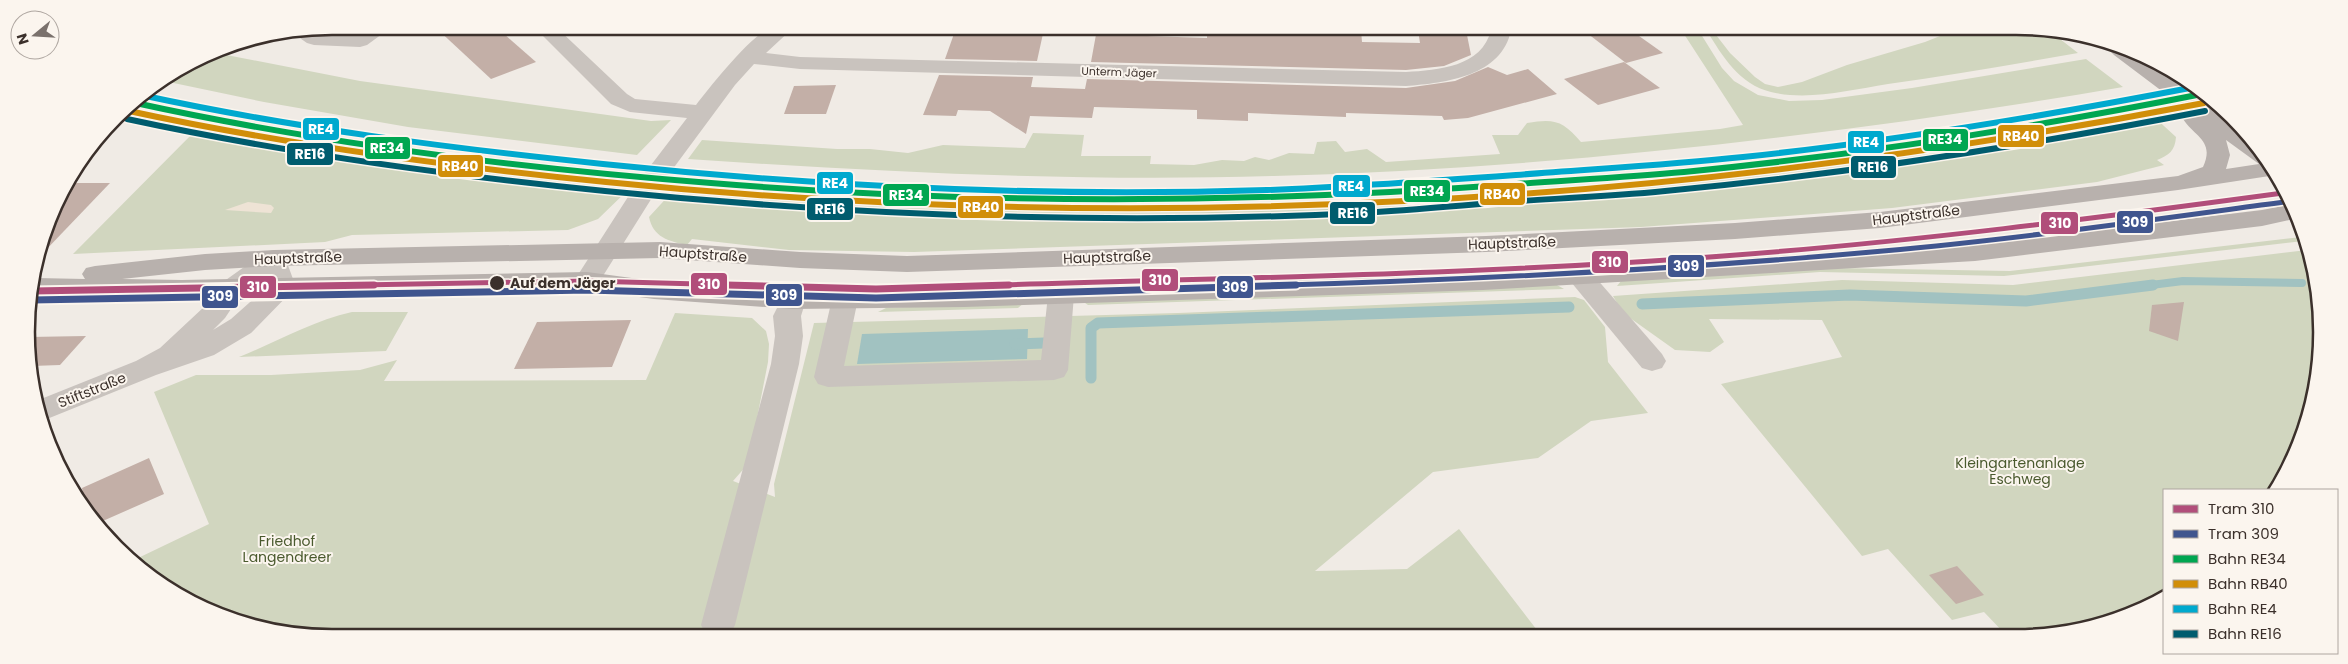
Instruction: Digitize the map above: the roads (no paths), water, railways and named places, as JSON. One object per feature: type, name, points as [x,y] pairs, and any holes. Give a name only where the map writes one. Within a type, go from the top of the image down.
[{"type":"main road","points":[[2131,58],[2245,142]]},
{"type":"main road","name":"Hauptstraße","points":[[2176,92],[2182,108],[2210,133],[2219,147],[2220,159],[2213,172],[2178,183]]},
{"type":"main road","name":"Hauptstraße","points":[[40,280],[170,265],[274,258],[660,250],[800,260],[906,264],[1486,244],[1696,234],[1880,220],[2178,183],[2265,170]]},
{"type":"main road","name":"Hauptstraße","points":[[39,287],[232,288],[587,281],[654,290],[793,300],[845,300],[1473,282],[1976,253],[2262,218],[2288,213]]},
{"type":"street","points":[[310,36],[314,39],[360,42],[370,35]]},
{"type":"street","points":[[552,35],[619,99],[630,105],[704,113]]},
{"type":"street","points":[[587,281],[644,191],[727,80],[774,35]]},
{"type":"street","name":"Unterm Jäger","points":[[749,57],[800,63],[1388,79],[1435,77],[1464,70],[1485,58],[1495,49],[1501,35]]},
{"type":"street","points":[[274,258],[282,287]]},
{"type":"street","name":"Stiftstraße","points":[[146,368],[170,354],[186,341],[215,312],[232,288],[274,258]]},
{"type":"street","points":[[1580,276],[1652,361]]},
{"type":"street","name":"Stiftstraße","points":[[45,409],[146,368],[180,358],[230,334],[258,311],[282,287]]},
{"type":"street","points":[[845,300],[828,377],[1054,370],[1061,295]]},
{"type":"street","points":[[718,625],[785,364],[789,336],[787,316],[793,300]]},
{"type":"water","points":[[1028,329],[1027,359],[857,364],[862,334]]},
{"type":"waterway","points":[[2143,286],[2183,281],[2302,283]]},
{"type":"waterway","points":[[1642,304],[1850,295],[2026,301],[2153,285]]},
{"type":"waterway","points":[[1091,378],[1091,328],[1098,323],[1569,307]]},
{"type":"waterway","points":[[1015,344],[1044,343]]},
{"type":"tram line","name":"310","points":[[38,291],[587,281],[876,289],[1451,271],[1722,256],[1883,242],[2043,225],[2278,194]]},
{"type":"tram line","name":"309","points":[[37,300],[587,290],[876,298],[1451,280],[1723,264],[1883,251],[2044,234],[2283,202]]},
{"type":"rail line","name":"RE4","points":[[150,97],[248,117],[356,135],[464,149],[670,171],[867,185],[966,189],[1164,192],[1399,184],[1640,167],[1746,157],[1939,132],[2186,89]]},
{"type":"rail line","name":"RE34","points":[[141,104],[293,134],[402,150],[511,164],[664,180],[863,194],[962,198],[1161,201],[1419,192],[1684,172],[1814,158],[1944,140],[2073,119],[2196,95]]},
{"type":"rail line","name":"RB40","points":[[133,112],[237,133],[345,151],[509,172],[663,188],[862,202],[1062,209],[1162,209],[1361,204],[1685,181],[1880,158],[2075,127],[2204,103]]},
{"type":"rail line","name":"RE16","points":[[127,119],[235,141],[344,159],[508,181],[662,197],[862,211],[1062,218],[1162,218],[1361,213],[1686,189],[1816,175],[1947,157],[2076,136],[2205,111]]},
{"type":"place","name":"Auf dem Jäger","points":[[497,283]]},
{"type":"park label","name":"Kleingartenanlage Eschweg","points":[[2020,472]]},
{"type":"park label","name":"Friedhof Langendreer","points":[[287,550]]}]
